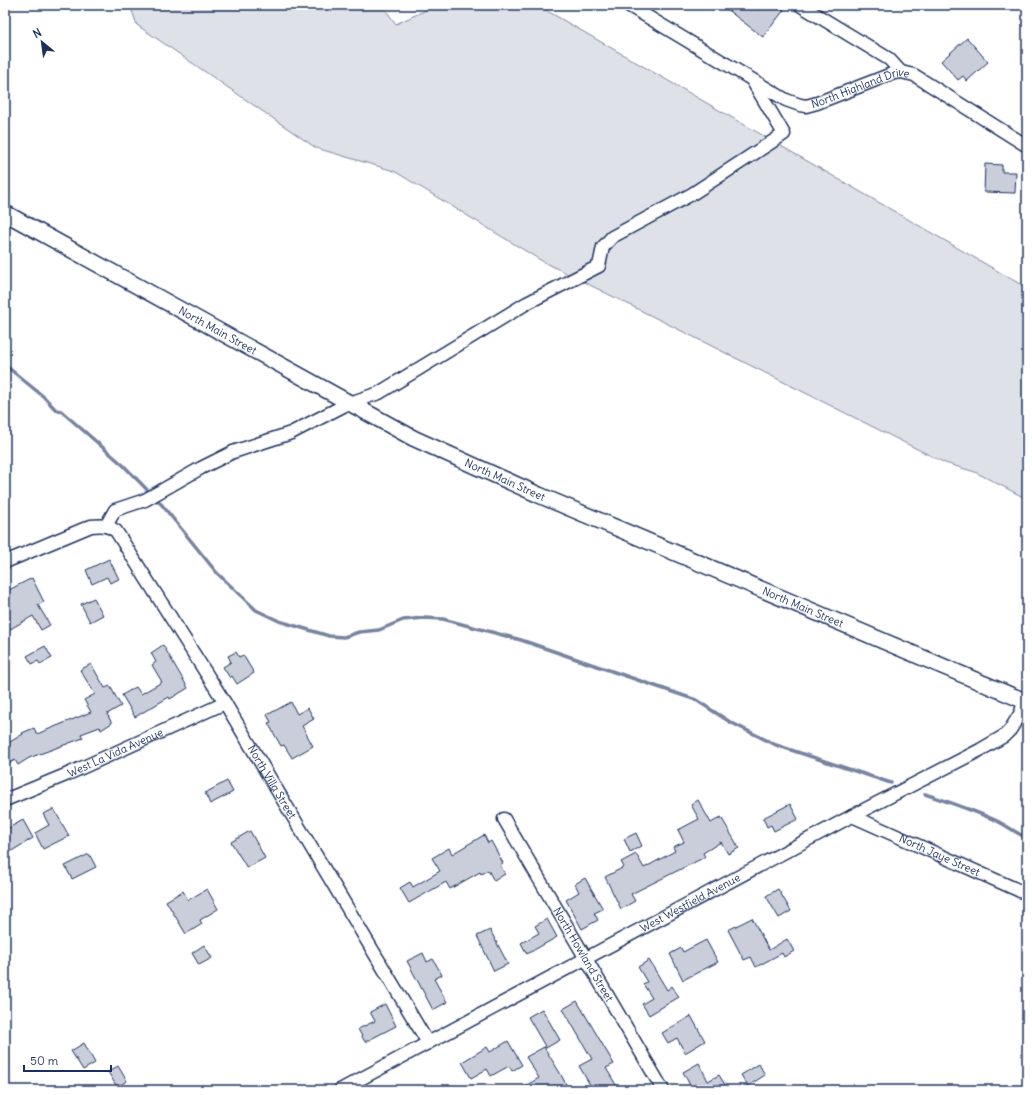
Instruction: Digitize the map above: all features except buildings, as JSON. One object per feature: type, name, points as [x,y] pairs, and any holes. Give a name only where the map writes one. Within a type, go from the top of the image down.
[{"type":"main road","name":"North Main Street","points":[[5,213],[413,438],[539,495],[1026,701]]},
{"type":"street","name":"North Highland Drive","points":[[628,5],[786,100],[800,105],[806,106],[828,99],[884,76],[901,72],[914,75],[1027,146]]},
{"type":"street","points":[[800,5],[890,59],[901,72]]},
{"type":"street","points":[[5,562],[91,526],[108,526],[114,510],[145,500],[201,468],[233,452],[291,433],[349,403],[379,393],[527,303],[599,266],[602,247],[612,237],[692,194],[784,134],[752,80]]},
{"type":"street","name":"North Villa Street","points":[[108,526],[116,531],[122,539],[224,703],[428,1043]]},
{"type":"street","name":"West Westfield Avenue","points":[[340,1090],[852,816],[980,750],[1004,736],[1016,723],[1026,701]]},
{"type":"street","name":"West La Vida Avenue","points":[[5,800],[68,774],[224,703]]},
{"type":"street","name":"North Jaye Street","points":[[852,816],[1027,894]]},
{"type":"street","name":"North Howland Street","points":[[504,819],[664,1090]]},
{"type":"shaded area","points":[[130,5],[382,5],[396,24],[437,5],[537,5],[1027,288],[1027,499],[975,472],[945,463],[542,261],[394,171],[316,148],[137,25]]},
{"type":"waterway","points":[[5,365],[44,397],[56,410],[61,411],[123,465],[162,505],[217,573],[256,610],[279,621],[329,636],[344,637],[359,632],[379,630],[403,620],[424,618],[443,619],[521,640],[696,700],[730,722],[776,745],[891,783]]},
{"type":"waterway","points":[[925,794],[995,820],[1027,838]]}]
